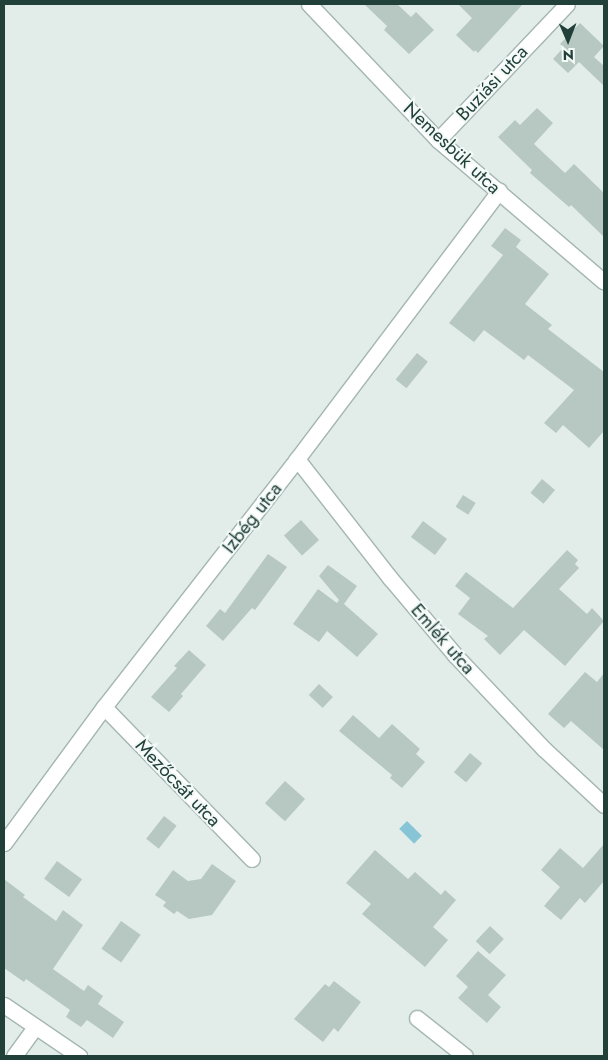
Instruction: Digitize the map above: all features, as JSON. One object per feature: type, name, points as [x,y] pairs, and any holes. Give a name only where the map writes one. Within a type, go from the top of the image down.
[{"type":"street","name":"Nemesbük utca","points":[[309,4],[438,140],[604,282]]},
{"type":"street","name":"Buziási utca","points":[[438,140],[567,4]]},
{"type":"street","name":"Izbég utca","points":[[4,843],[104,707],[297,459],[499,191]]},
{"type":"street","name":"Emlék utca","points":[[297,459],[390,578],[455,655],[544,749],[604,806]]},
{"type":"street","name":"Mezőcsát utca","points":[[104,707],[252,859]]},
{"type":"street","points":[[4,1005],[79,1056]]},
{"type":"street","points":[[417,1018],[465,1056]]},
{"type":"street","points":[[14,1056],[35,1027]]},
{"type":"water","points":[[407,821],[422,836],[414,844],[399,829]]},
{"type":"building","points":[[364,4],[397,4],[411,17],[416,12],[434,30],[409,54],[384,30],[387,26]]},
{"type":"building","points":[[458,4],[523,4],[478,53],[475,50],[474,52],[456,35],[472,18]]},
{"type":"building","points":[[580,23],[604,46],[594,57],[604,66],[604,86],[579,62],[568,73],[553,59],[564,47],[560,44]]},
{"type":"building","points":[[537,108],[553,123],[534,144],[565,173],[574,164],[604,193],[604,237],[571,205],[569,207],[530,173],[532,170],[498,137],[515,120],[520,125]]},
{"type":"building","points":[[505,228],[521,240],[516,247],[549,274],[525,304],[552,325],[548,329],[604,372],[604,431],[589,448],[563,425],[556,433],[544,423],[574,390],[528,355],[524,360],[484,330],[474,342],[449,323],[503,255],[491,246]]},
{"type":"building","points":[[417,353],[428,362],[406,388],[396,379]]},
{"type":"building","points":[[542,479],[555,490],[543,504],[530,493]]},
{"type":"building","points":[[463,495],[476,503],[468,515],[456,507]]},
{"type":"building","points":[[301,520],[319,540],[302,555],[284,535]]},
{"type":"building","points":[[423,521],[447,539],[435,555],[411,537]]},
{"type":"building","points":[[567,550],[578,560],[575,564],[579,568],[559,589],[587,614],[592,608],[604,621],[565,666],[524,630],[500,655],[484,639],[488,636],[458,614],[470,598],[455,586],[466,572],[513,608]]},
{"type":"building","points":[[268,554],[287,567],[255,610],[252,608],[223,641],[206,626],[220,609],[225,613]]},
{"type":"building","points":[[328,565],[357,586],[344,604],[378,634],[357,657],[327,631],[319,642],[293,624],[318,589],[337,603],[339,600],[319,576]]},
{"type":"building","points":[[189,650],[206,665],[181,694],[183,696],[169,712],[151,697],[177,668],[174,666]]},
{"type":"building","points":[[585,672],[597,682],[604,673],[604,750],[571,721],[564,728],[548,714]]},
{"type":"building","points":[[319,684],[333,697],[323,708],[309,695]]},
{"type":"building","points":[[353,715],[379,738],[392,724],[420,749],[416,754],[425,762],[402,788],[390,778],[392,775],[339,731]]},
{"type":"building","points":[[470,753],[482,763],[466,782],[454,772]]},
{"type":"building","points":[[285,781],[305,799],[285,821],[265,803]]},
{"type":"building","points":[[164,816],[177,826],[159,849],[146,839]]},
{"type":"building","points":[[604,844],[604,881],[585,903],[580,898],[561,920],[544,906],[560,887],[541,870],[560,848],[583,868]]},
{"type":"building","points":[[375,850],[408,879],[415,872],[441,895],[445,890],[456,900],[433,927],[448,940],[425,967],[362,914],[371,904],[346,883]]},
{"type":"building","points":[[57,861],[82,879],[69,897],[44,879]]},
{"type":"building","points":[[212,864],[236,881],[212,915],[189,919],[177,911],[174,914],[163,906],[166,902],[155,895],[173,870],[188,881],[201,879]]},
{"type":"building","points":[[4,879],[25,895],[23,897],[56,921],[63,910],[83,925],[53,969],[84,991],[88,985],[103,996],[98,1004],[124,1022],[113,1038],[87,1020],[81,1027],[66,1017],[70,1010],[26,979],[24,982],[4,968]]},
{"type":"building","points":[[121,921],[141,935],[121,963],[101,949]]},
{"type":"building","points":[[490,926],[504,939],[490,954],[476,941]]},
{"type":"building","points":[[478,951],[506,975],[488,995],[501,1007],[487,1023],[458,998],[468,987],[456,976]]},
{"type":"building","points":[[334,981],[361,1002],[338,1032],[334,1028],[323,1042],[294,1019],[325,984],[329,987]]}]
